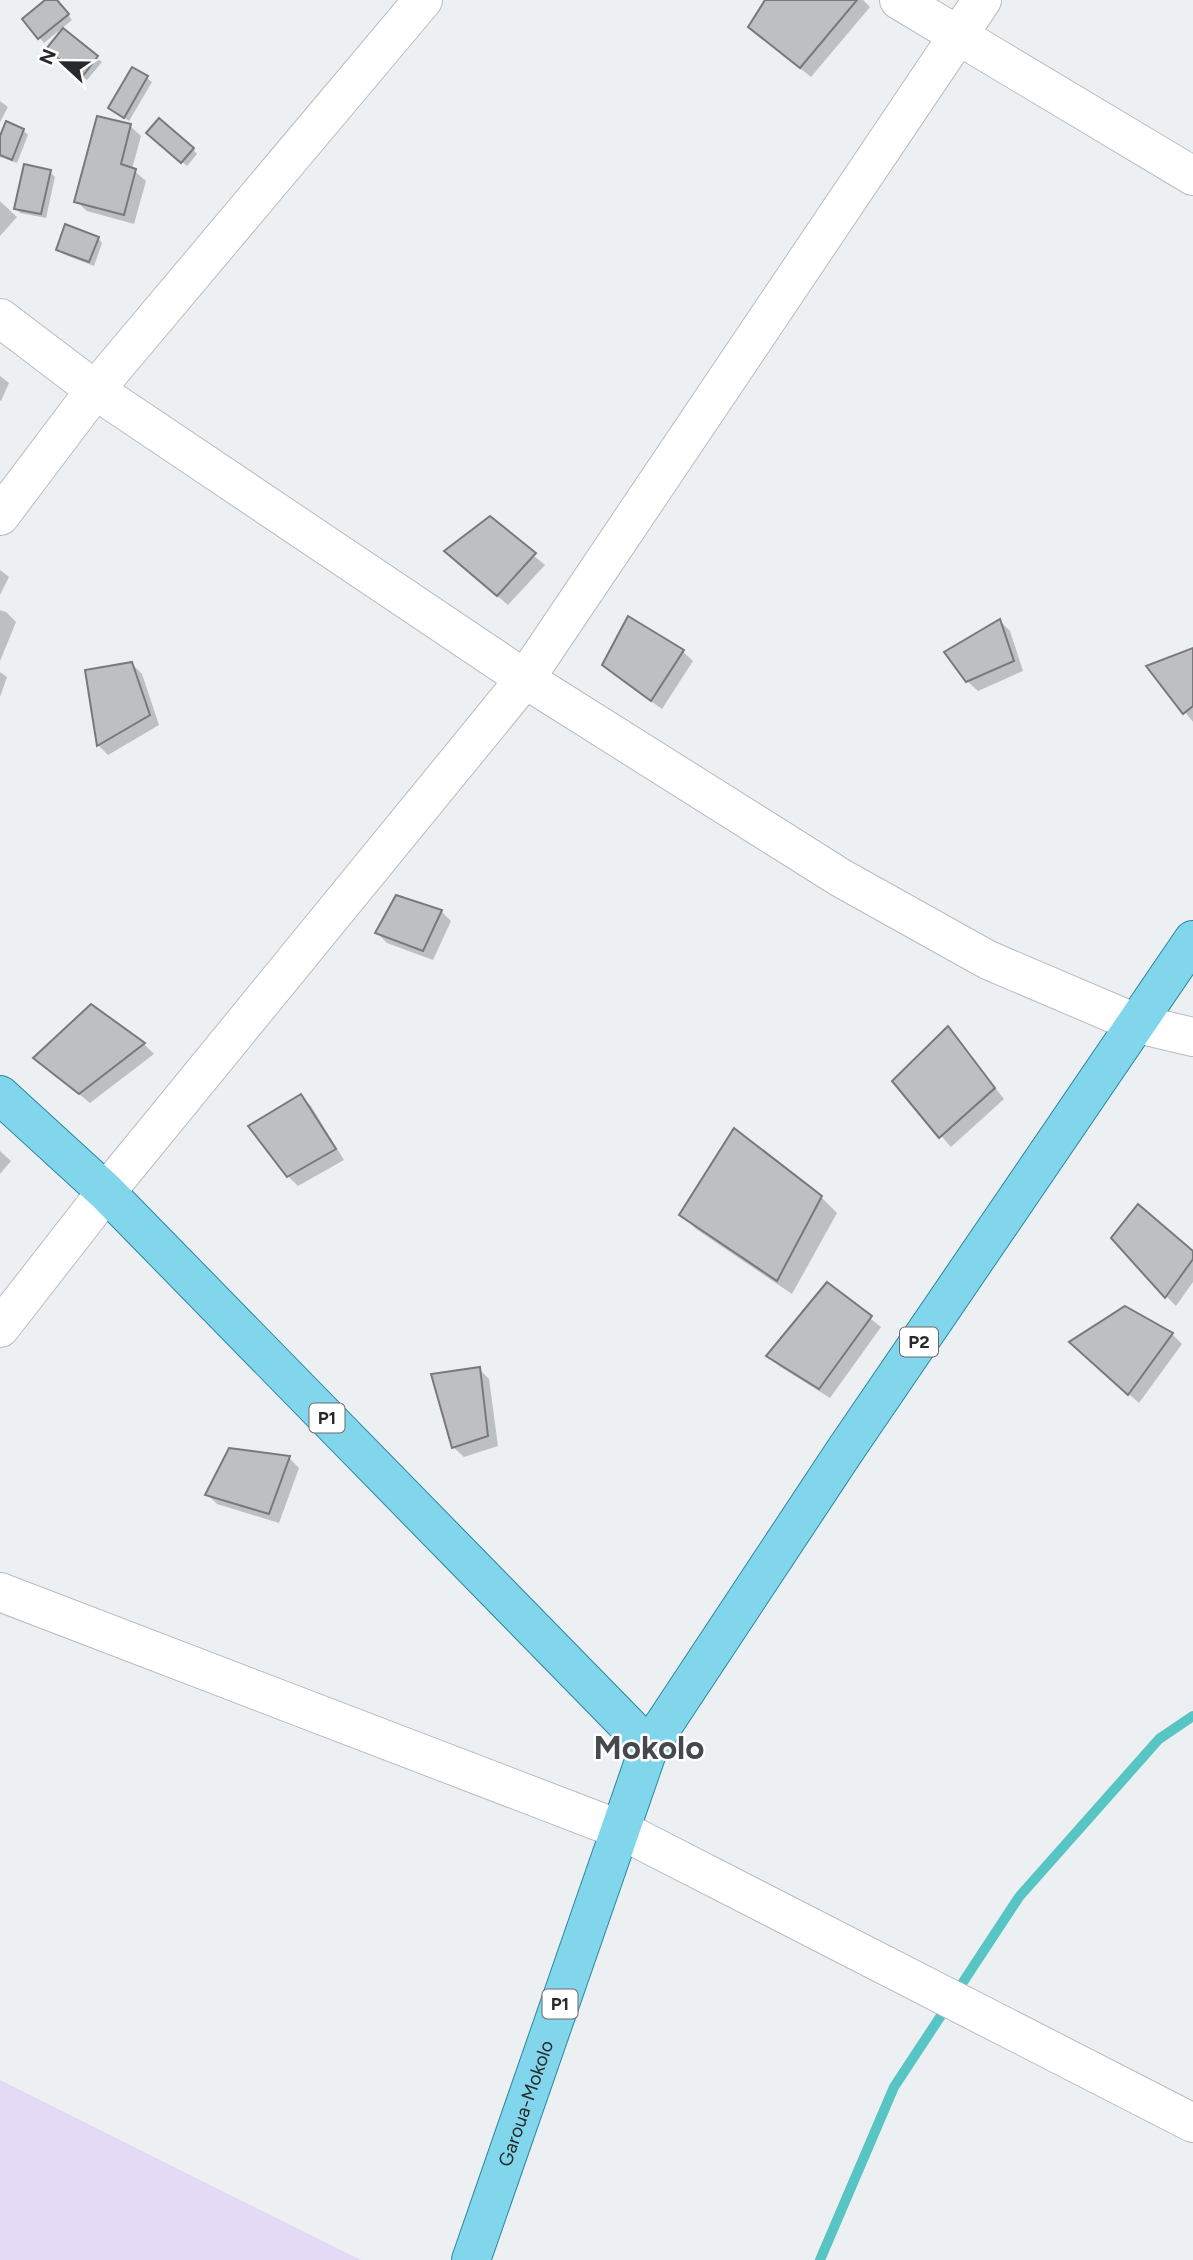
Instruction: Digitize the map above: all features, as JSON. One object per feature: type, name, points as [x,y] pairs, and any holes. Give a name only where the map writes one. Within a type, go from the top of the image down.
[{"type":"main road","name":"P2","points":[[649,1747],[844,1452],[1193,940]]},
{"type":"main road","name":"P1","points":[[0,1095],[106,1192],[649,1747]]},
{"type":"main road","name":"Garoua-Mokolo","points":[[471,2260],[649,1747]]},
{"type":"street","points":[[0,516],[95,390],[423,0]]},
{"type":"street","points":[[899,0],[1193,176]]},
{"type":"street","points":[[0,1328],[106,1192],[525,679],[982,0]]},
{"type":"street","points":[[0,318],[95,390],[525,679],[841,878],[988,960],[1138,1024],[1193,1037]]},
{"type":"street","points":[[0,1592],[621,1830],[1193,2123]]},
{"type":"shaded area","points":[[0,2080],[361,2260],[0,2260]]},
{"type":"building","points":[[45,0],[57,0],[69,14],[38,39],[22,19]]},
{"type":"building","points":[[765,0],[857,0],[800,68],[748,27]]},
{"type":"building","points":[[63,28],[98,56],[82,77],[46,49]]},
{"type":"building","points":[[132,67],[148,76],[124,118],[108,108]]},
{"type":"building","points":[[97,116],[131,124],[121,164],[136,169],[124,215],[74,202]]},
{"type":"building","points":[[159,118],[194,148],[181,163],[146,133]]},
{"type":"building","points":[[6,121],[24,129],[12,160],[0,155],[0,136]]},
{"type":"building","points":[[24,164],[51,170],[41,214],[14,209]]},
{"type":"building","points":[[65,224],[99,237],[89,262],[56,250]]},
{"type":"building","points":[[490,516],[536,553],[497,596],[444,551]]},
{"type":"building","points":[[628,616],[684,650],[651,701],[602,665]]},
{"type":"building","points":[[1000,619],[1014,661],[966,682],[944,652]]},
{"type":"building","points":[[1193,648],[1193,706],[1183,714],[1146,666]]},
{"type":"building","points":[[132,662],[150,715],[97,746],[85,670]]},
{"type":"building","points":[[396,895],[442,910],[423,951],[375,933]]},
{"type":"building","points":[[91,1004],[145,1043],[79,1094],[33,1058]]},
{"type":"building","points":[[948,1026],[995,1088],[939,1138],[892,1081]]},
{"type":"building","points":[[301,1094],[336,1149],[287,1177],[248,1126]]},
{"type":"building","points":[[734,1128],[822,1196],[777,1281],[679,1215]]},
{"type":"building","points":[[1138,1204],[1193,1251],[1193,1259],[1165,1298],[1111,1238]]},
{"type":"building","points":[[827,1282],[872,1316],[819,1389],[766,1356]]},
{"type":"building","points":[[1125,1306],[1173,1333],[1128,1395],[1069,1342]]},
{"type":"building","points":[[480,1367],[488,1436],[452,1448],[431,1374]]},
{"type":"building","points":[[229,1448],[290,1456],[269,1514],[205,1495]]},
{"type":"waterway","points":[[820,2260],[894,2087],[1019,1897],[1159,1739],[1193,1716]]},
{"type":"district","name":"Mokolo","points":[[649,1747]]}]
